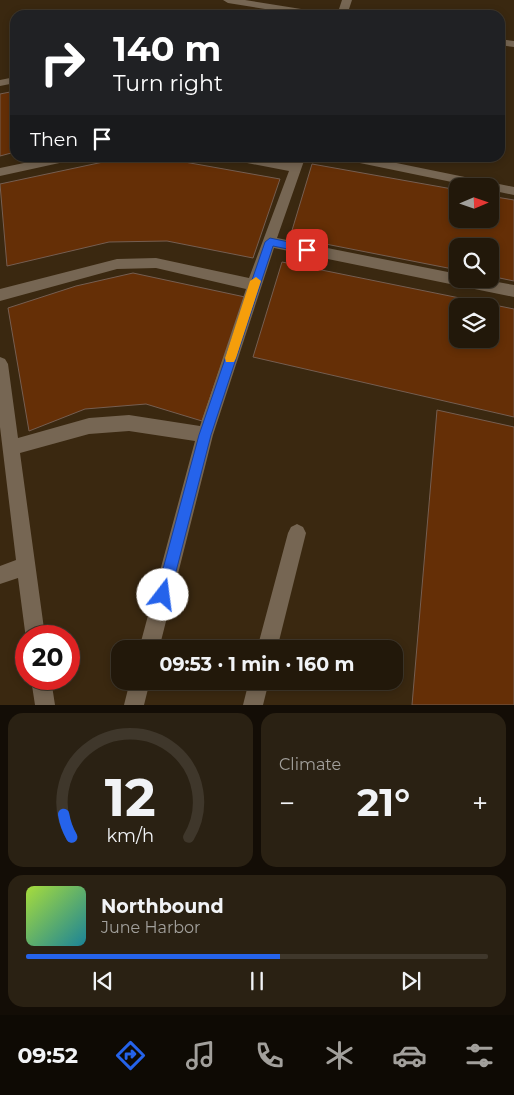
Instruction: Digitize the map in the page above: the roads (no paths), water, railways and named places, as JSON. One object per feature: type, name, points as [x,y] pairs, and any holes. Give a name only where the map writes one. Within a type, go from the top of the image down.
[{"type":"lane","points":[[228,0],[289,10]]},
{"type":"lane","points":[[0,172],[46,162]]},
{"type":"lane","points":[[374,162],[451,178]]},
{"type":"lane","points":[[151,640],[205,435],[254,285],[298,163]]},
{"type":"lane","points":[[499,188],[514,192]]},
{"type":"lane","points":[[270,242],[514,291]]},
{"type":"lane","points":[[0,295],[117,264],[156,263],[254,285]]},
{"type":"lane","points":[[0,372],[33,625]]},
{"type":"lane","points":[[10,448],[89,426],[128,423],[205,435]]},
{"type":"lane","points":[[270,640],[297,534]]},
{"type":"lane","points":[[0,575],[24,566]]},
{"type":"lane","points":[[43,690],[45,705]]},
{"type":"lane","points":[[134,705],[138,690]]},
{"type":"lane","points":[[253,705],[257,690]]}]
